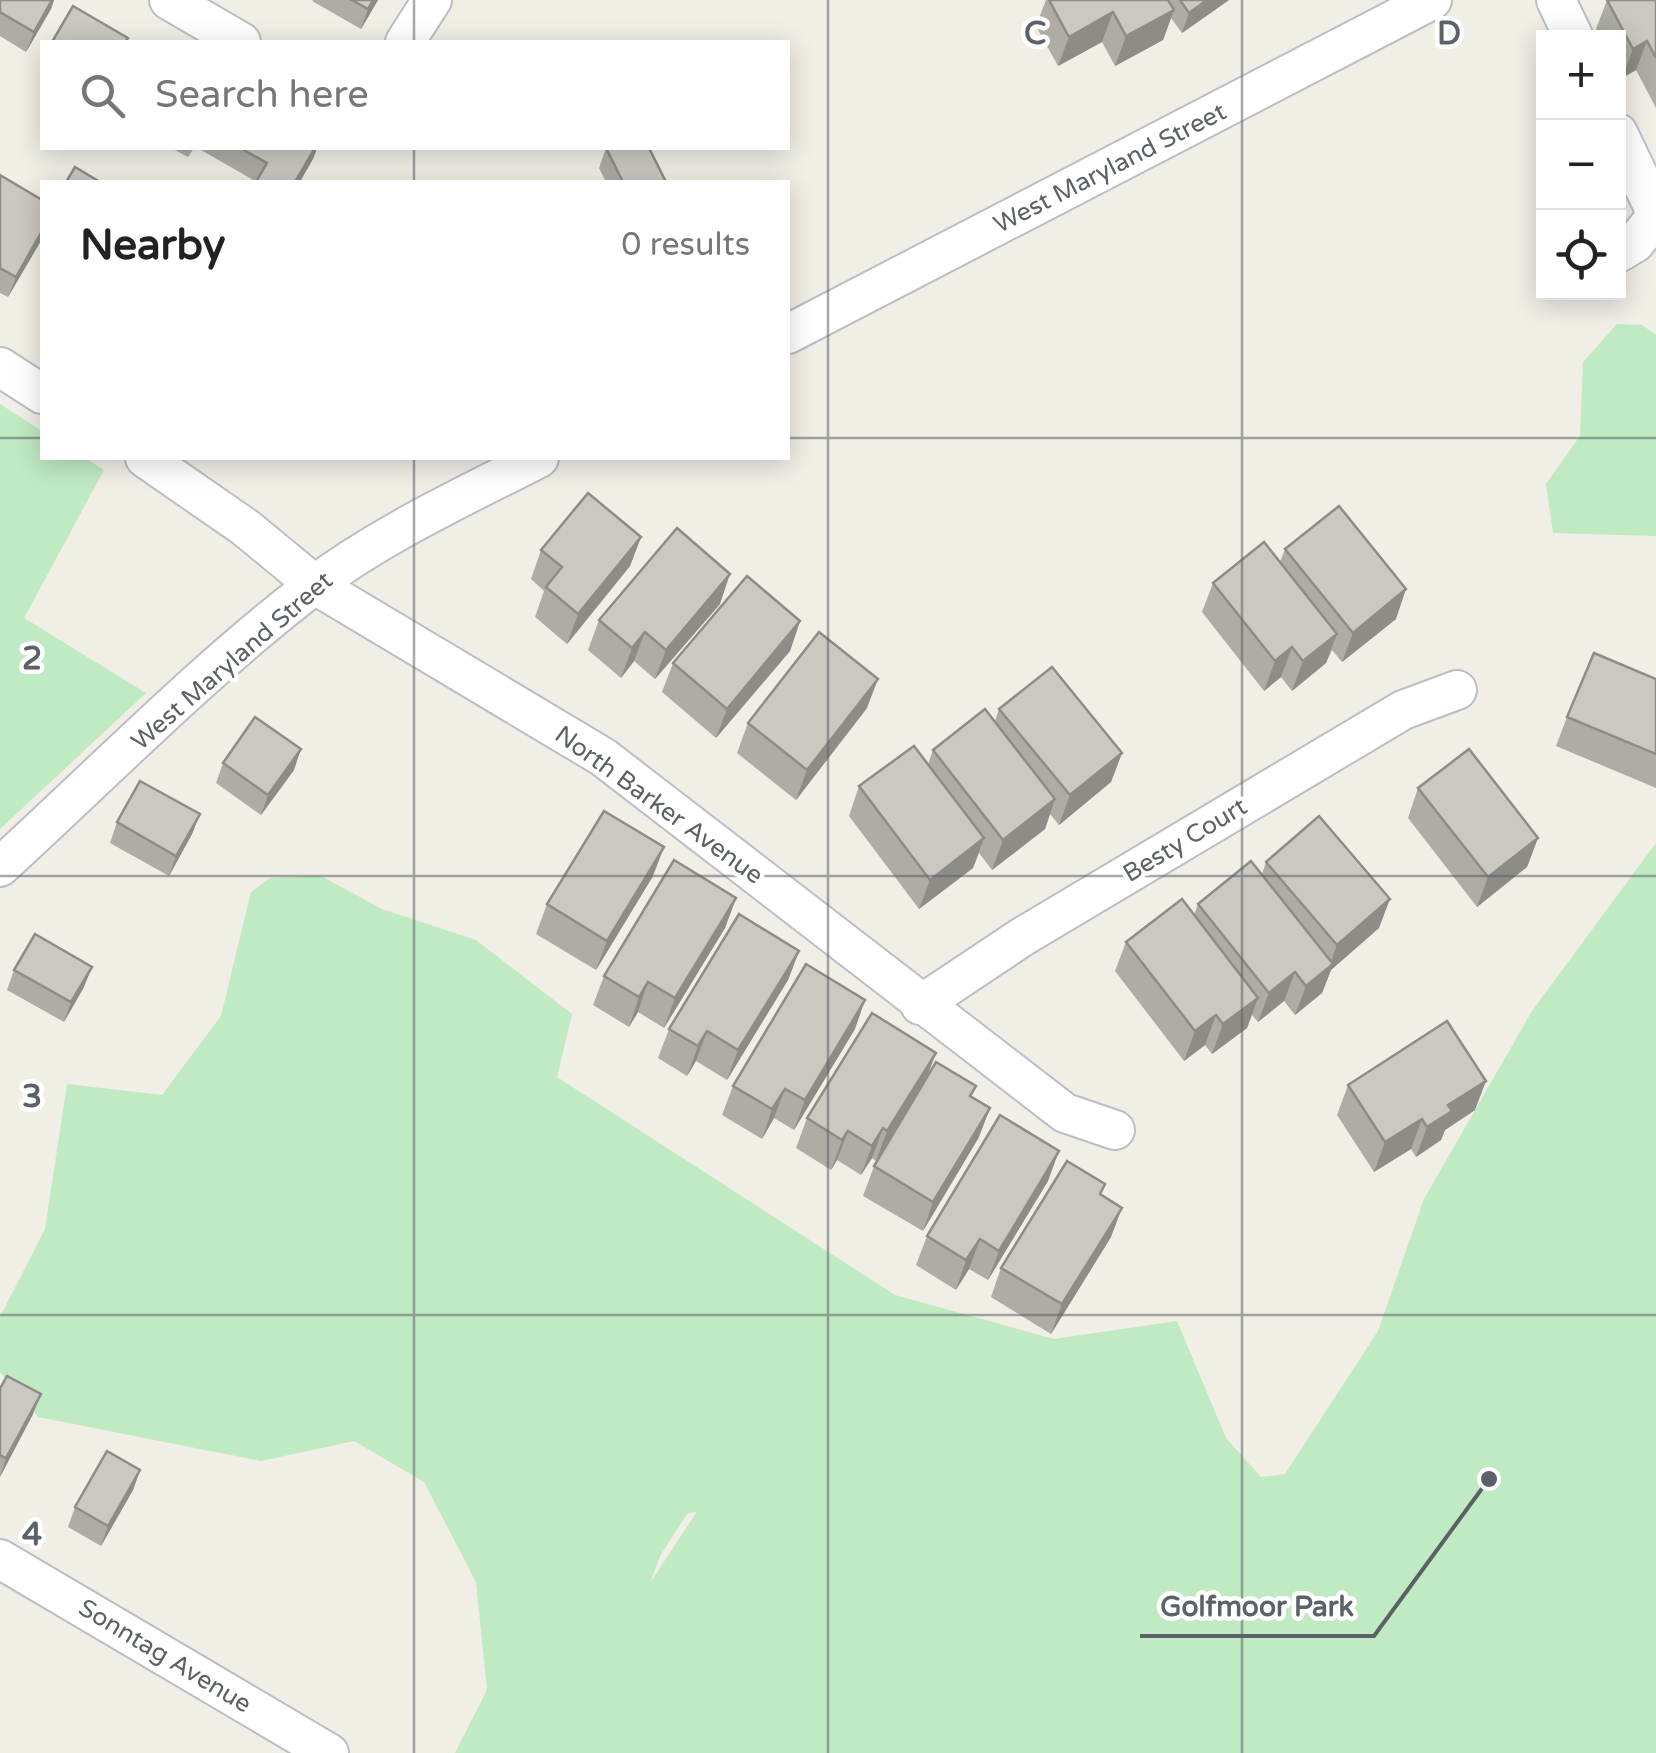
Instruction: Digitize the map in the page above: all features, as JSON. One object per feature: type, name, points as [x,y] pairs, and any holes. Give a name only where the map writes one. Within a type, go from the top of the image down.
[{"type":"street","points":[[169,0],[238,40]]},
{"type":"street","points":[[406,40],[432,0]]},
{"type":"street","name":"West Maryland Street","points":[[790,333],[1432,0]]},
{"type":"street","points":[[1556,0],[1570,30]]},
{"type":"street","points":[[1626,150],[1653,206],[1654,219],[1626,248]]},
{"type":"street","points":[[0,367],[40,393]]},
{"type":"street","name":"North Barker Avenue","points":[[147,460],[246,528],[315,585],[603,758],[1065,1113],[1115,1130]]},
{"type":"street","name":"West Maryland Street","points":[[0,868],[231,655],[315,585],[423,518],[535,460]]},
{"type":"street","name":"Besty Court","points":[[920,1005],[1022,937],[1403,710],[1457,690]]},
{"type":"street","name":"Sonntag Avenue","points":[[0,1559],[329,1753]]},
{"type":"green space","points":[[1617,324],[1642,325],[1656,335],[1656,536],[1553,533],[1546,484],[1580,436],[1583,362]]},
{"type":"green space","points":[[0,404],[40,430],[40,460],[88,460],[104,470],[24,618],[146,693],[0,829]]},
{"type":"green space","points":[[1656,843],[1656,1753],[455,1753],[487,1690],[476,1582],[424,1482],[354,1441],[261,1461],[38,1417],[0,1372],[0,1317],[45,1229],[67,1084],[162,1095],[221,1016],[251,892],[270,878],[321,876],[382,909],[476,940],[572,1014],[557,1077],[895,1295],[1054,1339],[1177,1321],[1226,1438],[1261,1477],[1285,1474],[1378,1331],[1424,1199],[1532,1011]],"holes":[[[696,1513],[650,1583],[660,1556],[687,1514]]]},
{"type":"building","points":[[0,0],[52,0],[34,32],[0,12]]},
{"type":"building","points":[[352,0],[373,0],[368,9]]},
{"type":"building","points":[[1049,0],[1168,0],[1174,10],[1126,36],[1113,12],[1069,37]]},
{"type":"building","points":[[1180,0],[1207,0],[1189,13]]},
{"type":"building","points":[[1607,0],[1656,0],[1656,58],[1647,41],[1633,49]]},
{"type":"building","points":[[73,6],[128,38],[126,40],[53,40]]},
{"type":"building","points":[[244,150],[314,150],[296,180],[257,180],[267,163]]},
{"type":"building","points":[[607,150],[650,150],[665,180],[622,180]]},
{"type":"building","points":[[75,167],[97,180],[67,180]]},
{"type":"building","points":[[0,175],[40,199],[40,235],[16,277],[0,268]]},
{"type":"building","points":[[588,493],[641,537],[578,614],[546,587],[562,567],[541,550]]},
{"type":"building","points":[[1339,506],[1406,589],[1353,633],[1285,549]]},
{"type":"building","points":[[677,528],[730,574],[666,650],[645,632],[632,648],[599,620]]},
{"type":"building","points":[[1264,542],[1337,634],[1303,661],[1292,647],[1275,661],[1213,583]]},
{"type":"building","points":[[747,576],[800,621],[727,709],[673,663]]},
{"type":"building","points":[[819,632],[878,679],[807,770],[748,723]]},
{"type":"building","points":[[1594,653],[1656,679],[1656,754],[1567,717]]},
{"type":"building","points":[[1052,667],[1122,753],[1070,795],[999,709]]},
{"type":"building","points":[[985,709],[1055,799],[1003,840],[933,750]]},
{"type":"building","points":[[255,717],[301,749],[268,795],[223,763]]},
{"type":"building","points":[[914,746],[984,838],[930,880],[859,786]]},
{"type":"building","points":[[1469,749],[1538,838],[1488,877],[1418,788]]},
{"type":"building","points":[[140,781],[200,814],[176,856],[117,822]]},
{"type":"building","points":[[604,811],[664,847],[607,941],[547,904]]},
{"type":"building","points":[[1319,816],[1390,899],[1337,945],[1266,862]]},
{"type":"building","points":[[674,860],[736,898],[675,998],[648,982],[639,997],[604,976]]},
{"type":"building","points":[[1251,861],[1333,964],[1306,986],[1295,972],[1269,993],[1198,904]]},
{"type":"building","points":[[1182,899],[1258,998],[1223,1024],[1216,1015],[1195,1031],[1126,942]]},
{"type":"building","points":[[739,914],[799,951],[738,1050],[707,1031],[698,1046],[669,1029]]},
{"type":"building","points":[[35,934],[92,967],[71,1002],[14,970]]},
{"type":"building","points":[[806,964],[865,1000],[805,1100],[785,1089],[772,1109],[733,1086]]},
{"type":"building","points":[[872,1013],[936,1053],[887,1131],[883,1128],[872,1146],[848,1131],[842,1140],[807,1118]]},
{"type":"building","points":[[1447,1021],[1486,1081],[1448,1105],[1452,1111],[1427,1127],[1422,1119],[1385,1142],[1348,1085]]},
{"type":"building","points":[[936,1062],[976,1086],[970,1096],[990,1108],[933,1202],[874,1166]]},
{"type":"building","points":[[1000,1115],[1059,1151],[999,1251],[980,1239],[966,1260],[927,1236]]},
{"type":"building","points":[[1067,1161],[1105,1184],[1100,1194],[1122,1208],[1062,1304],[1001,1268]]},
{"type":"building","points":[[7,1376],[41,1394],[6,1458],[0,1455],[0,1387]]},
{"type":"building","points":[[107,1451],[140,1470],[108,1526],[75,1507]]},
{"type":"place","name":"Golfmoor Park","points":[[1489,1479]]}]
